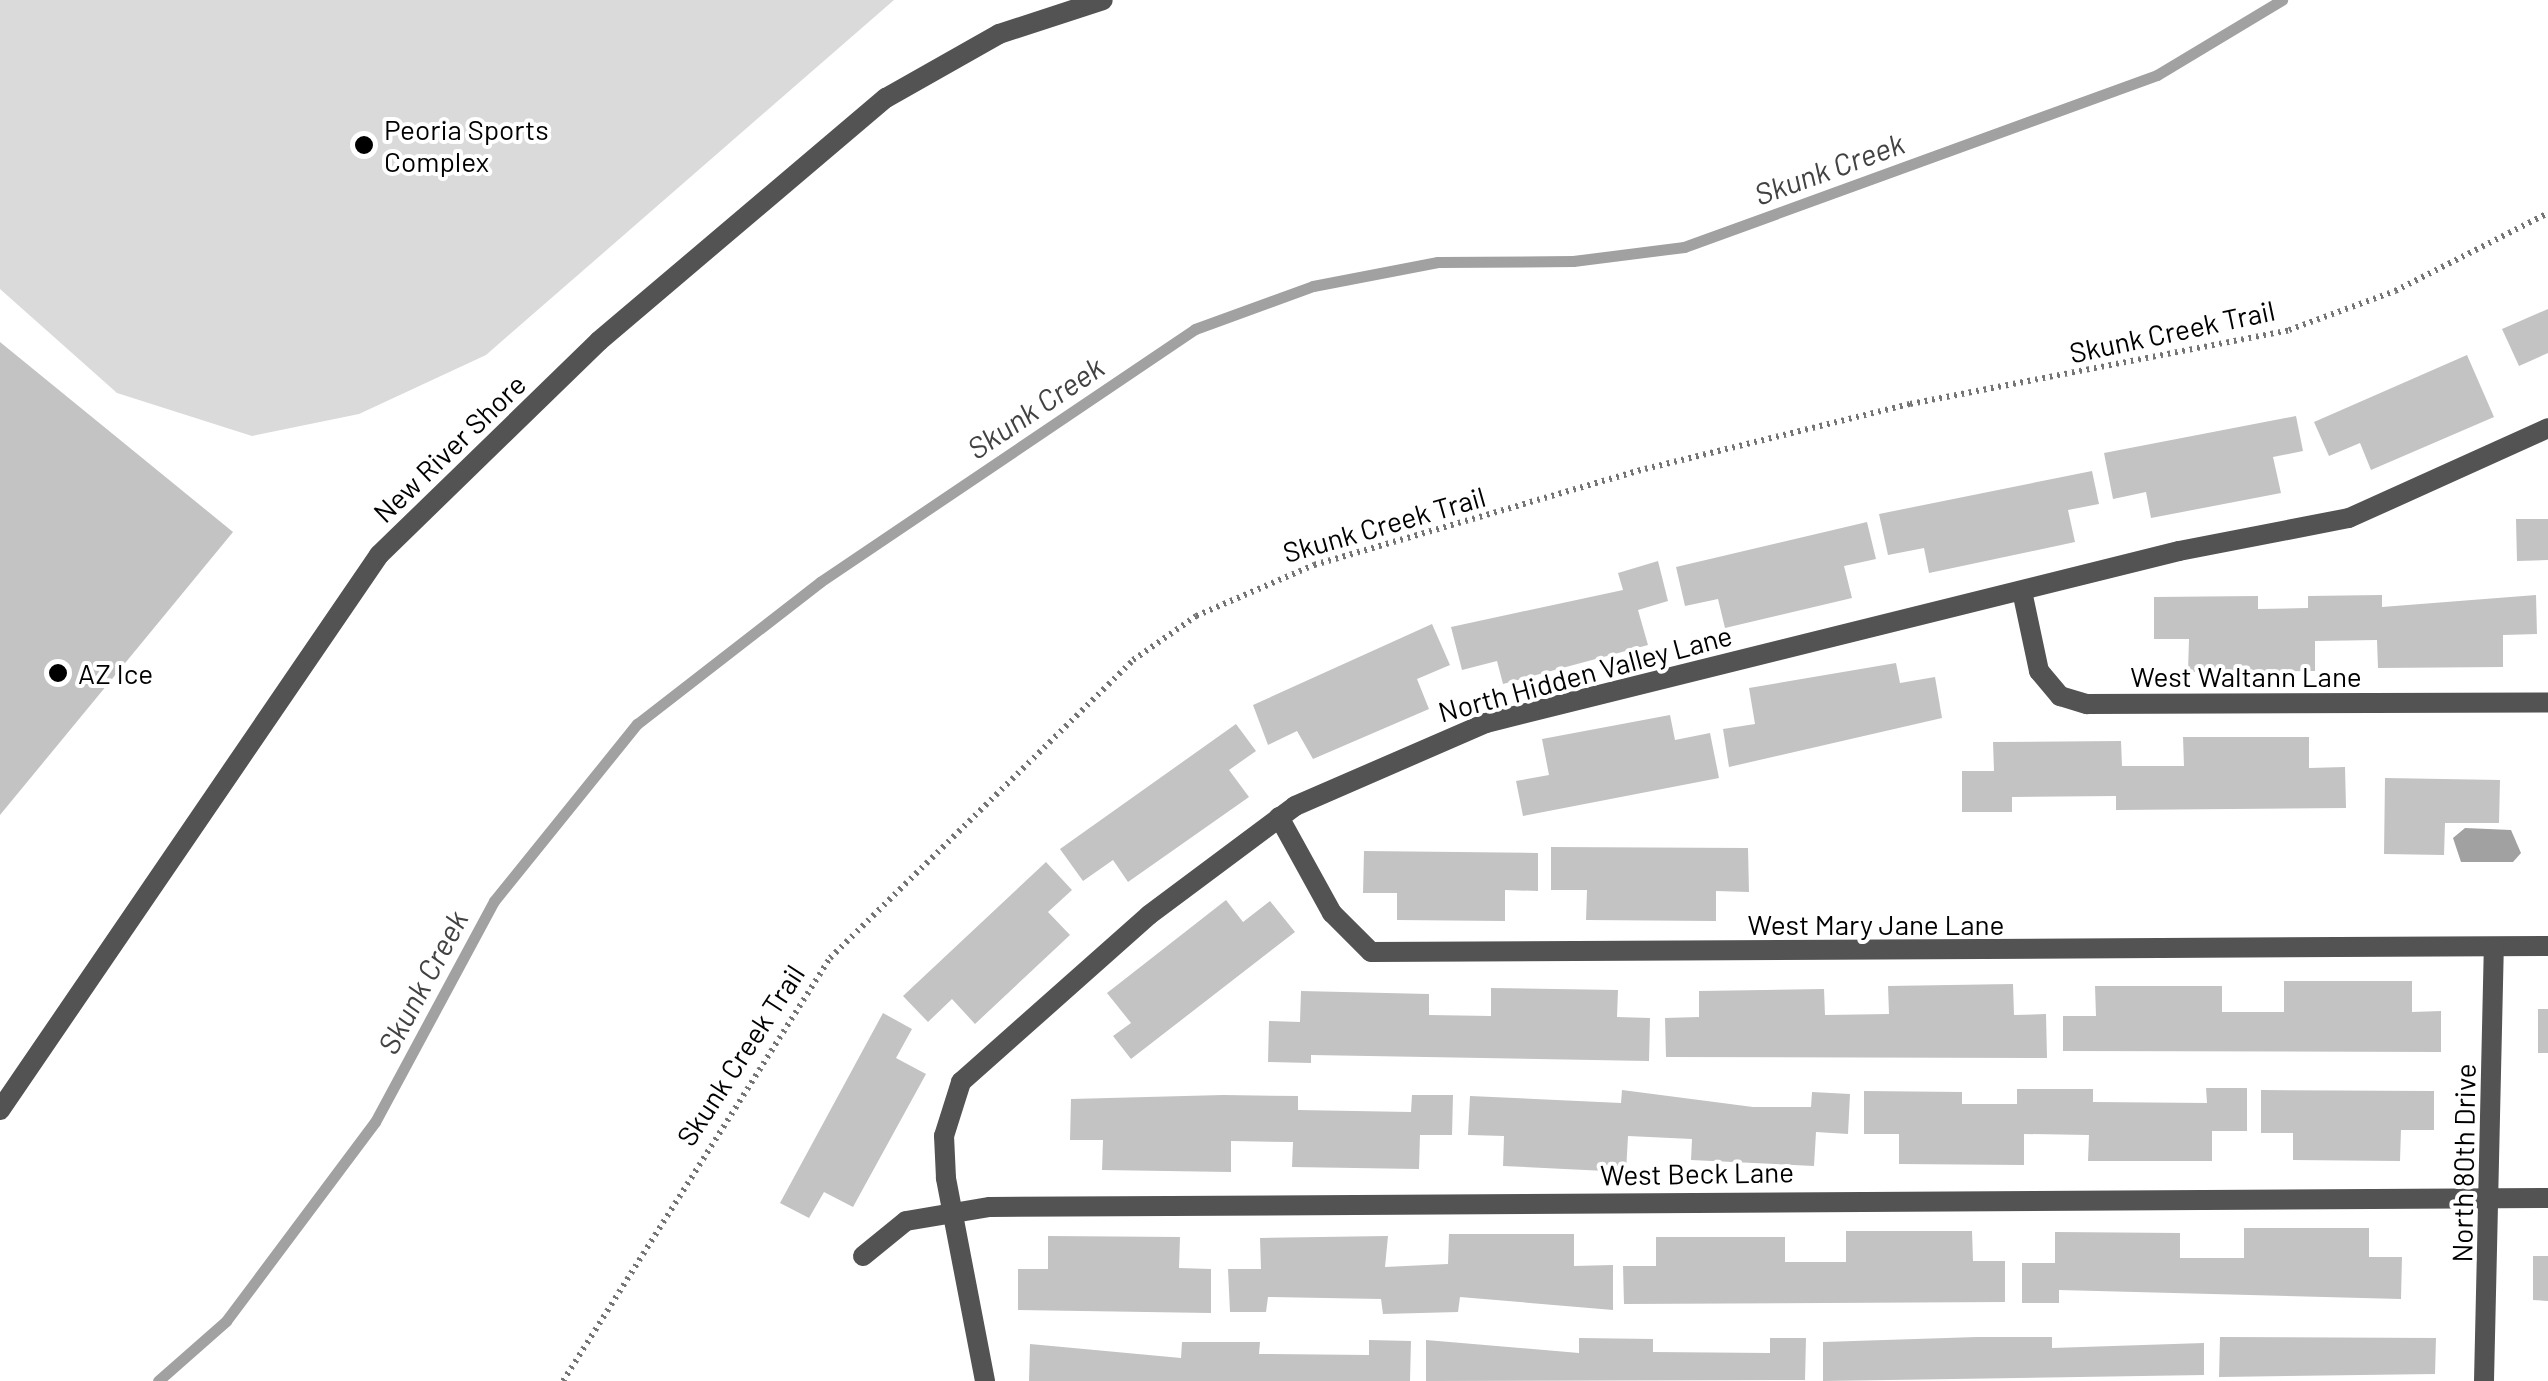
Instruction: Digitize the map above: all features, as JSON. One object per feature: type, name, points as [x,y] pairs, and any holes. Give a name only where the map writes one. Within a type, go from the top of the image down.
[{"type":"street","name":"New River Shore","points":[[0,1110],[378,556],[599,341],[886,98],[999,34],[1103,0]]},
{"type":"street","name":"North Hidden Valley Lane","points":[[985,1381],[951,1210],[944,1136],[961,1082],[1149,915],[1278,817],[1486,723],[2022,591],[2349,518],[2548,428]]},
{"type":"street","name":"West Waltann Lane","points":[[2022,591],[2039,671],[2060,696],[2088,704],[2548,702]]},
{"type":"street","name":"West Mary Jane Lane","points":[[1278,817],[1332,913],[1371,952],[2548,946]]},
{"type":"street","name":"North 80th Drive","points":[[2484,1381],[2494,947]]},
{"type":"street","name":"West Beck Lane","points":[[862,1256],[878,1235],[951,1210],[2548,1198]]},
{"type":"path","name":"Skunk Creek Trail","points":[[564,1381],[830,958],[1132,660],[1196,616],[1314,565],[1645,469],[1910,404],[2289,330],[2396,291],[2548,213]]},
{"type":"shaded area","name":"Peoria Sports Complex","points":[[0,0],[894,0],[486,355],[359,414],[252,436],[117,393],[0,289]]},
{"type":"shaded area","points":[[2465,828],[2511,830],[2521,853],[2513,862],[2461,862],[2453,838]]},
{"type":"building","points":[[2548,309],[2548,353],[2519,366],[2502,329]]},
{"type":"building","name":"AZ Ice","points":[[0,342],[233,532],[0,815]]},
{"type":"building","points":[[2467,355],[2494,417],[2371,470],[2360,443],[2329,456],[2314,422]]},
{"type":"building","points":[[2296,416],[2303,451],[2273,457],[2281,493],[2151,518],[2146,492],[2113,499],[2104,453]]},
{"type":"building","points":[[2092,471],[2099,504],[2068,510],[2075,542],[1929,573],[1924,548],[1888,555],[1879,514]]},
{"type":"building","points":[[2516,519],[2548,519],[2548,560],[2517,561]]},
{"type":"building","points":[[1867,522],[1876,559],[1844,566],[1852,598],[1725,628],[1718,599],[1685,606],[1676,567]]},
{"type":"building","points":[[1658,561],[1668,601],[1638,610],[1648,645],[1503,684],[1497,661],[1462,670],[1451,627],[1623,590],[1618,573]]},
{"type":"building","points":[[2382,595],[2382,607],[2536,595],[2537,634],[2503,635],[2503,667],[2378,668],[2377,640],[2315,641],[2315,671],[2188,672],[2189,639],[2154,639],[2154,597],[2258,596],[2258,609],[2308,608],[2308,596]]},
{"type":"building","points":[[1432,624],[1450,665],[1417,679],[1429,709],[1313,759],[1297,731],[1268,745],[1253,705]]},
{"type":"building","points":[[1896,663],[1900,683],[1935,677],[1942,718],[1729,767],[1723,729],[1755,724],[1749,688]]},
{"type":"building","points":[[1670,715],[1675,740],[1710,733],[1719,778],[1523,816],[1516,781],[1549,775],[1542,739]]},
{"type":"building","points":[[1236,724],[1256,751],[1229,770],[1249,797],[1128,882],[1113,860],[1083,881],[1060,849]]},
{"type":"building","points":[[2183,737],[2309,737],[2309,768],[2345,767],[2346,808],[2116,810],[2116,796],[2012,797],[2012,812],[1962,812],[1962,771],[1994,771],[1993,742],[2121,741],[2122,766],[2184,766]]},
{"type":"building","points":[[2385,778],[2500,780],[2499,823],[2445,823],[2444,855],[2384,854]]},
{"type":"building","points":[[1551,847],[1748,848],[1749,892],[1716,891],[1716,921],[1586,920],[1587,890],[1551,890]]},
{"type":"building","points":[[1364,851],[1538,853],[1538,891],[1505,890],[1505,921],[1397,920],[1397,893],[1363,893]]},
{"type":"building","points":[[1046,862],[1072,890],[1048,912],[1070,935],[975,1024],[952,999],[928,1022],[903,996]]},
{"type":"building","points":[[1226,900],[1243,922],[1270,901],[1295,932],[1131,1059],[1113,1036],[1131,1023],[1107,993]]},
{"type":"building","points":[[2284,981],[2412,981],[2412,1012],[2441,1011],[2441,1052],[2063,1051],[2063,1016],[2096,1016],[2095,986],[2222,986],[2222,1012],[2284,1012]]},
{"type":"building","points":[[2013,984],[2014,1015],[2046,1014],[2047,1058],[1666,1057],[1665,1018],[1699,1017],[1699,991],[1824,989],[1825,1015],[1889,1014],[1888,986]]},
{"type":"building","points":[[1491,988],[1618,990],[1617,1017],[1650,1018],[1649,1061],[1311,1055],[1311,1063],[1268,1062],[1269,1021],[1300,1022],[1301,991],[1429,994],[1429,1015],[1491,1016]]},
{"type":"building","points":[[2538,1009],[2548,1009],[2548,1053],[2538,1053]]},
{"type":"building","points":[[883,1013],[912,1029],[896,1058],[926,1074],[853,1207],[824,1192],[809,1218],[780,1203]]},
{"type":"building","points":[[2206,1088],[2247,1088],[2247,1131],[2212,1131],[2212,1161],[2088,1161],[2089,1135],[2024,1134],[2024,1165],[1899,1164],[1899,1134],[1864,1134],[1864,1091],[1962,1092],[1962,1104],[2017,1104],[2017,1089],[2093,1089],[2093,1102],[2207,1103]]},
{"type":"building","points":[[1622,1090],[1753,1107],[1811,1107],[1812,1092],[1850,1094],[1848,1134],[1816,1132],[1814,1166],[1691,1160],[1692,1139],[1628,1136],[1626,1172],[1503,1166],[1504,1136],[1468,1135],[1470,1096],[1621,1103]]},
{"type":"building","points":[[2261,1090],[2434,1091],[2434,1130],[2401,1130],[2400,1161],[2293,1160],[2293,1133],[2261,1133]]},
{"type":"building","points":[[1412,1095],[1453,1095],[1452,1135],[1420,1135],[1419,1169],[1292,1167],[1293,1142],[1231,1141],[1231,1172],[1102,1170],[1103,1140],[1070,1140],[1071,1099],[1298,1096],[1298,1110],[1411,1112]]},
{"type":"building","points":[[2244,1228],[2369,1228],[2369,1257],[2402,1257],[2401,1299],[2059,1290],[2059,1303],[2022,1303],[2022,1263],[2055,1263],[2055,1232],[2180,1233],[2180,1258],[2244,1258]]},
{"type":"building","points":[[1846,1231],[1972,1231],[1973,1261],[2005,1261],[2005,1302],[1624,1304],[1623,1266],[1656,1266],[1656,1237],[1785,1237],[1785,1262],[1846,1262]]},
{"type":"building","points":[[1449,1234],[1574,1234],[1574,1266],[1613,1265],[1613,1310],[1460,1297],[1458,1312],[1383,1314],[1381,1299],[1268,1297],[1266,1312],[1230,1312],[1228,1269],[1261,1269],[1260,1238],[1388,1236],[1385,1267],[1448,1264]]},
{"type":"building","points":[[1048,1236],[1180,1237],[1179,1268],[1211,1269],[1211,1313],[1018,1310],[1018,1269],[1048,1269]]},
{"type":"building","points":[[2533,1256],[2548,1256],[2548,1301],[2533,1300]]},
{"type":"building","points":[[2052,1337],[2052,1348],[2204,1343],[2204,1375],[1823,1381],[1823,1342]]},
{"type":"building","points":[[2220,1337],[2436,1338],[2435,1374],[2219,1377]]},
{"type":"building","points":[[1579,1338],[1653,1339],[1653,1352],[1770,1353],[1770,1338],[1806,1338],[1805,1380],[1426,1381],[1426,1340],[1579,1353]]},
{"type":"building","points":[[1369,1340],[1411,1341],[1410,1381],[1029,1381],[1030,1344],[1181,1358],[1182,1342],[1260,1342],[1259,1354],[1369,1355]]},
{"type":"waterway","name":"Skunk Creek","points":[[158,1381],[226,1321],[375,1122],[494,901],[637,724],[820,582],[1195,329],[1313,286],[1438,262],[1573,261],[1684,247],[2157,75],[2282,0]]},
{"type":"place","name":"Peoria Sports Complex","points":[[364,145]]},
{"type":"place","name":"AZ Ice","points":[[58,673]]}]
